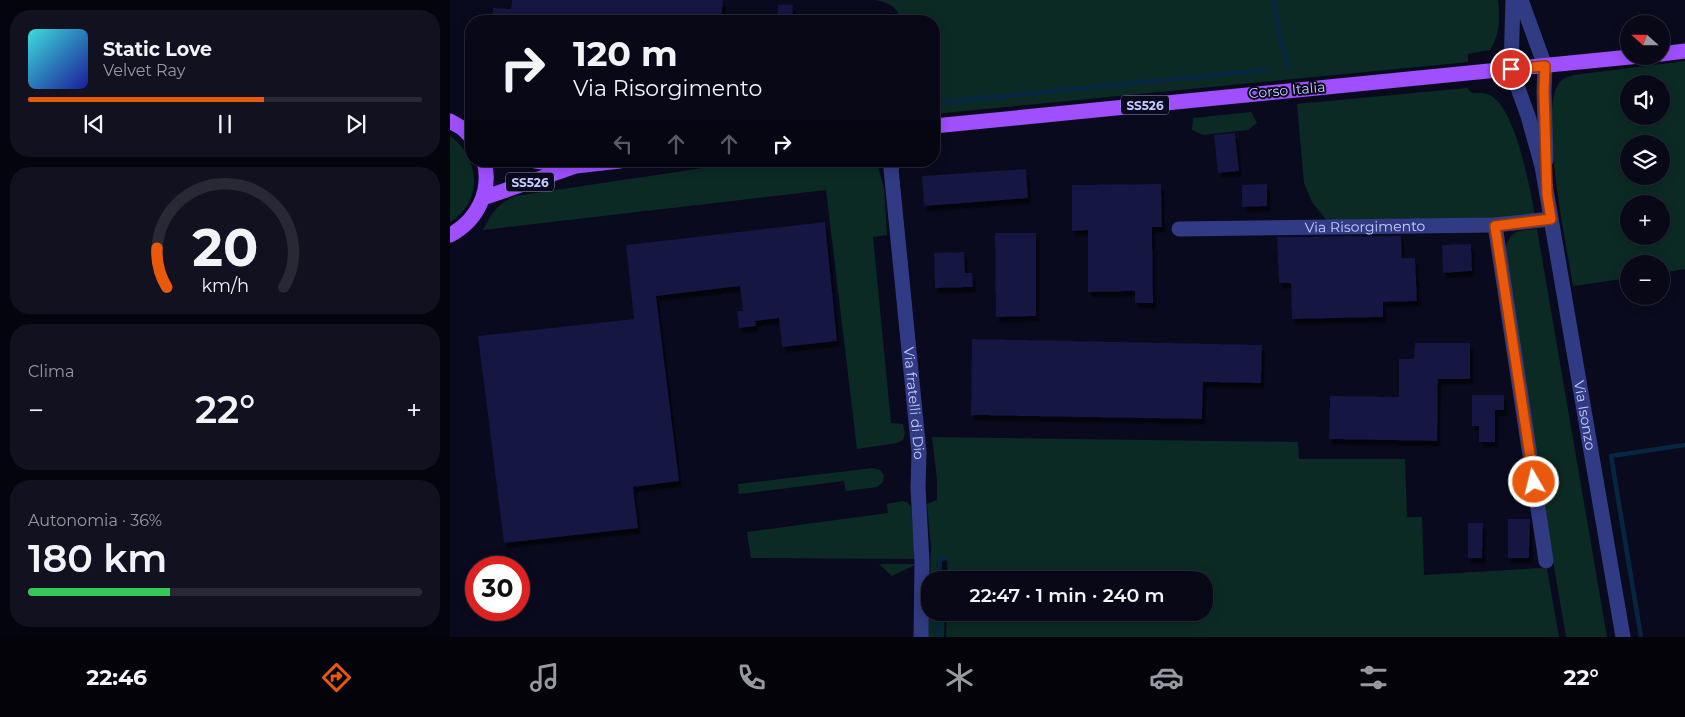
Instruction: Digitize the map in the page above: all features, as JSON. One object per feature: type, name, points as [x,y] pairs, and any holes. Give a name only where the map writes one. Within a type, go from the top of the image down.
[{"type":"main road","points":[[1670,53],[1685,51]]},
{"type":"main road","name":"Corso Italia","points":[[940,125],[1620,58]]},
{"type":"main road","points":[[450,120],[465,131]]},
{"type":"main road","name":"SS526","points":[[450,235],[472,218],[483,198],[486,176],[485,167]]},
{"type":"main road","name":"SS526","points":[[483,198],[573,167]]},
{"type":"street","points":[[1511,69],[1512,0]]},
{"type":"street","points":[[1521,0],[1545,66]]},
{"type":"street","name":"Via Isonzo","points":[[1545,66],[1547,194]]},
{"type":"street","name":"Via Isonzo","points":[[1511,69],[1528,116],[1542,166],[1622,637]]},
{"type":"street","name":"Via fratelli di Dio","points":[[889,167],[919,452],[918,488],[922,562],[921,637]]},
{"type":"street","name":"Via Risorgimento","points":[[1179,229],[1495,226],[1551,219]]},
{"type":"street","points":[[1495,226],[1546,561]]},
{"type":"green space","points":[[875,0],[1498,0],[1499,20],[1496,38],[1490,50],[1468,54],[1468,62],[940,113],[940,15],[899,15],[892,6]]},
{"type":"green space","points":[[1685,61],[1685,269],[1670,272],[1670,255],[1620,255],[1620,279],[1573,286],[1556,182],[1551,124],[1553,101],[1558,85],[1567,77],[1653,65],[1670,65],[1670,63]]},
{"type":"green space","points":[[1467,88],[1472,93],[1487,94],[1497,100],[1506,113],[1520,148],[1535,216],[1328,222],[1312,202],[1304,183],[1297,104]]},
{"type":"green space","points":[[1251,112],[1257,123],[1248,130],[1203,135],[1192,130],[1193,118]]},
{"type":"green space","points":[[450,136],[465,152],[465,167],[472,167],[474,179],[473,192],[469,203],[450,222]]},
{"type":"green space","points":[[711,167],[878,167],[884,188],[887,235],[873,237],[891,423],[903,424],[905,433],[903,440],[896,443],[857,449],[826,190],[483,230],[495,210],[515,196]]},
{"type":"green space","points":[[1537,229],[1607,637],[1566,637],[1540,484],[1505,252],[1509,239],[1515,233]]},
{"type":"green space","points":[[932,437],[1298,442],[1299,459],[1405,459],[1407,517],[1422,517],[1424,575],[1547,569],[1559,637],[946,637],[947,621],[1213,621],[1213,571],[948,571],[947,557],[938,557],[937,571],[930,571],[931,547],[927,504],[937,500],[937,479]]},
{"type":"green space","points":[[873,468],[880,470],[884,475],[883,482],[877,487],[846,491],[844,481],[739,494],[738,484]]},
{"type":"green space","points":[[903,501],[911,507],[916,559],[751,558],[747,532],[888,513],[887,504]]},
{"type":"green space","points":[[879,564],[914,564],[915,565],[892,576]]},
{"type":"green space","points":[[929,621],[937,621],[936,637],[928,637]]},
{"type":"green space","points":[[940,621],[945,621],[944,637],[939,637]]},
{"type":"building","points":[[512,0],[723,0],[722,15],[492,15],[493,8],[511,9]]},
{"type":"building","points":[[778,5],[793,5],[792,15],[777,15]]},
{"type":"building","points":[[1235,133],[1239,171],[1218,173],[1214,135]]},
{"type":"building","points":[[1026,169],[1028,198],[924,206],[922,176]]},
{"type":"building","points":[[1161,184],[1162,227],[1152,227],[1153,303],[1135,303],[1135,291],[1088,292],[1088,230],[1072,231],[1072,185]]},
{"type":"building","points":[[1267,184],[1267,206],[1242,207],[1242,185]]},
{"type":"building","points":[[825,222],[837,341],[782,347],[779,318],[755,321],[756,326],[739,328],[737,311],[743,311],[740,286],[656,296],[679,481],[633,487],[638,528],[504,543],[478,336],[634,319],[626,245]]},
{"type":"building","points":[[995,233],[1036,233],[1036,316],[996,317]]},
{"type":"building","points":[[1401,236],[1402,258],[1415,258],[1417,301],[1383,302],[1383,317],[1292,319],[1291,283],[1279,283],[1277,237]]},
{"type":"building","points":[[1471,244],[1472,271],[1443,273],[1442,245]]},
{"type":"building","points":[[964,252],[965,273],[972,273],[973,287],[935,288],[934,253]]},
{"type":"building","points":[[972,339],[1262,345],[1261,383],[1203,382],[1202,419],[971,415]]},
{"type":"building","points":[[1415,343],[1470,343],[1470,379],[1438,379],[1437,441],[1329,439],[1330,396],[1399,397],[1399,359],[1414,359]]},
{"type":"building","points":[[1472,395],[1504,395],[1504,410],[1495,410],[1495,442],[1479,442],[1479,426],[1472,426]]},
{"type":"building","points":[[1508,519],[1530,519],[1529,558],[1508,558]]},
{"type":"building","points":[[1468,523],[1483,523],[1482,558],[1468,558]]},
{"type":"waterway","points":[[1274,0],[1280,40],[1289,67]]},
{"type":"waterway","points":[[940,102],[1265,70]]},
{"type":"waterway","points":[[1641,637],[1611,456],[1685,445]]},
{"type":"waterway","points":[[939,571],[940,559],[946,558]]},
{"type":"waterway","points":[[938,637],[939,621]]},
{"type":"route","points":[[1511,69],[1545,66],[1547,194],[1551,219],[1495,226],[1534,482]]}]
